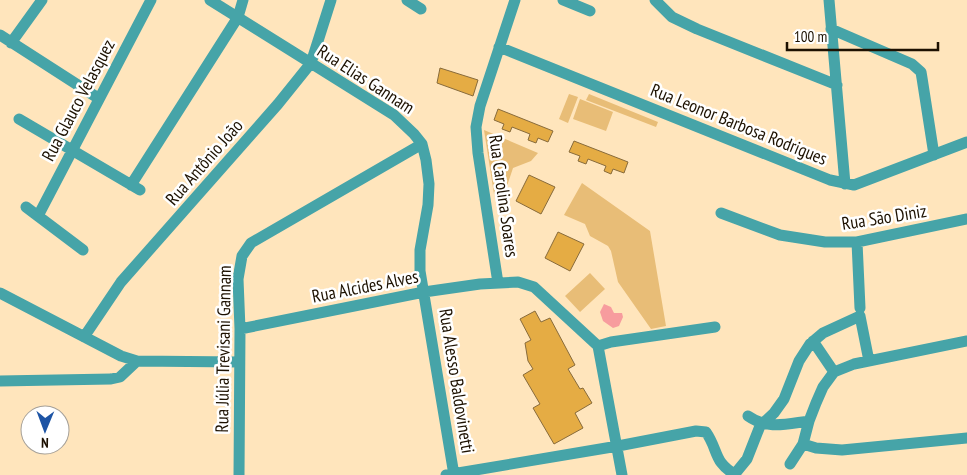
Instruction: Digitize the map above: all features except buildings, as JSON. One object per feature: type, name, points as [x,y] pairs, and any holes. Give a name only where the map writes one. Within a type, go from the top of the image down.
[{"type":"street","points":[[12,43],[42,0]]},
{"type":"street","name":"Rua Glauco Velasquez","points":[[38,216],[98,98],[151,0]]},
{"type":"street","name":"Rua Elias Gannam","points":[[210,0],[394,114],[422,144]]},
{"type":"street","points":[[19,119],[135,187],[238,17],[243,0]]},
{"type":"street","name":"Rua Antônio João","points":[[84,337],[121,282],[278,104],[311,63],[330,0]]},
{"type":"street","points":[[407,0],[421,9]]},
{"type":"street","name":"Rua Carolina Soares","points":[[498,283],[478,153],[476,127],[480,106],[515,0]]},
{"type":"street","points":[[563,0],[590,11]]},
{"type":"street","points":[[655,0],[672,17],[697,29],[837,85]]},
{"type":"street","points":[[829,0],[845,184],[854,185],[967,142]]},
{"type":"street","points":[[831,29],[912,64],[921,72],[934,155]]},
{"type":"street","points":[[0,35],[98,98]]},
{"type":"street","name":"Rua Leonor Barbosa Rodrigues","points":[[499,47],[845,184]]},
{"type":"street","points":[[422,144],[429,184],[428,205],[420,250],[420,271],[424,292]]},
{"type":"street","name":"Rua Júlia Trevisani Gannam","points":[[239,475],[240,329],[238,279],[242,256],[251,243],[422,144]]},
{"type":"street","points":[[26,207],[83,250]]},
{"type":"street","name":"Rua São Diniz","points":[[721,212],[780,235],[824,242],[857,242],[967,219]]},
{"type":"street","points":[[857,242],[860,312],[869,361]]},
{"type":"street","name":"Rua Alcides Alves","points":[[240,329],[424,292],[518,282],[534,287],[598,346]]},
{"type":"street","name":"Rua Alesso Baldovinetti","points":[[424,292],[451,475]]},
{"type":"street","points":[[0,293],[121,356],[137,361],[239,362]]},
{"type":"street","points":[[451,475],[618,446],[696,430],[706,432],[720,463],[735,475],[747,459],[756,435],[763,423],[779,408],[790,387],[799,361],[813,341],[823,333],[860,312]]},
{"type":"street","points":[[622,475],[598,346],[610,342],[714,327]]},
{"type":"street","points":[[813,341],[834,372]]},
{"type":"street","points":[[790,464],[804,444],[809,421],[823,387],[834,372],[854,364],[967,342]]},
{"type":"street","points":[[0,380],[111,379],[120,377],[137,361]]},
{"type":"street","points":[[748,416],[758,423],[772,425],[809,421]]},
{"type":"street","points":[[804,444],[816,448],[842,450],[967,438]]},
{"type":"shaded area","points":[[569,94],[578,97],[568,123],[559,119]]},
{"type":"shaded area","points":[[589,94],[658,122],[656,127],[586,100]]},
{"type":"shaded area","points":[[580,99],[613,112],[606,131],[573,119]]},
{"type":"shaded area","points":[[484,130],[538,153],[531,161],[513,168],[503,198],[494,194]]},
{"type":"shaded area","points":[[582,183],[650,231],[666,326],[651,329],[618,282],[611,251],[608,246],[590,236],[585,224],[564,215]]},
{"type":"shaded area","points":[[590,273],[605,289],[580,312],[565,296]]},
{"type":"shaded area","points":[[604,304],[611,307],[614,313],[622,313],[623,317],[619,326],[613,328],[603,321],[600,312]]}]
